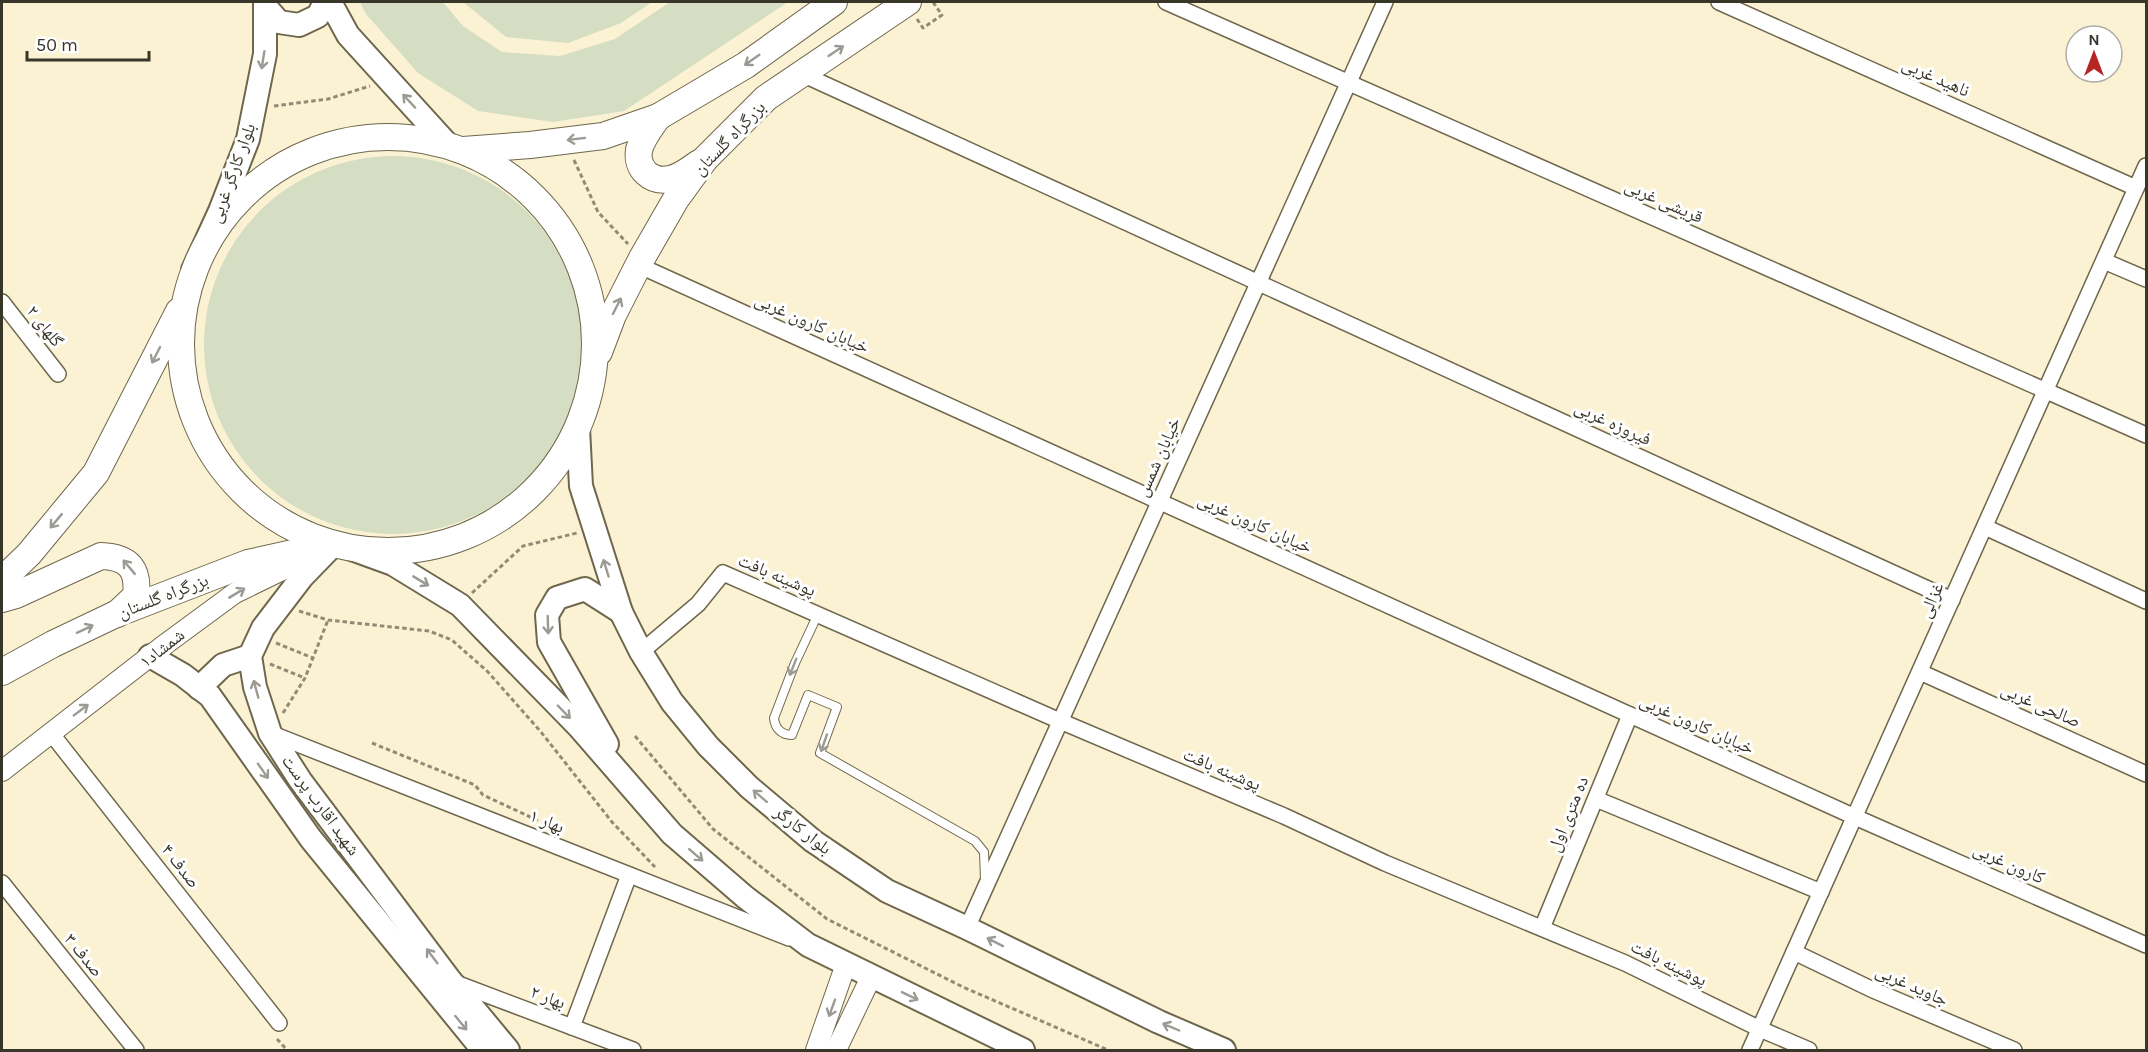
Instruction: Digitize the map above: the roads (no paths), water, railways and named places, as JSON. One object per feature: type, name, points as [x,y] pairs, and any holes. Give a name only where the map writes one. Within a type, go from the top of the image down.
[{"type":"highway","points":[[2,580],[29,554],[96,473],[183,303],[193,270],[223,216],[269,173],[324,146],[386,136],[455,148],[566,141],[603,136],[658,117],[746,65],[834,2]]},
{"type":"highway","name":"بزرگراه گلستان","points":[[596,360],[613,315],[640,262],[676,200],[705,159],[766,98],[908,2]]},
{"type":"highway","points":[[658,117],[639,149],[639,164],[646,174],[657,180],[670,179],[705,159]]},
{"type":"highway","points":[[183,303],[180,366],[196,426],[229,479],[277,520],[342,546],[405,551],[459,539],[508,513],[549,475],[578,428],[596,360],[590,294],[564,233],[520,183],[455,148]]},
{"type":"highway","name":"بزرگراه گلستان","points":[[2,672],[53,644],[117,614],[248,563],[342,546]]},
{"type":"highway","points":[[2,599],[16,595],[101,556],[115,556],[125,561],[133,569],[138,581],[136,596],[117,614]]},
{"type":"main road","points":[[265,4],[279,21],[299,25],[318,16],[325,2]]},
{"type":"main road","points":[[330,2],[348,35],[455,148]]},
{"type":"main road","name":"بلوار کارگر غربی","points":[[193,270],[248,139],[265,54],[265,4]]},
{"type":"main road","name":"بلوار کارگر","points":[[578,428],[581,486],[621,612],[641,652],[672,702],[708,746],[750,787],[813,841],[887,891],[1159,1022],[1224,1050]]},
{"type":"main road","points":[[199,688],[223,665],[249,656],[262,628],[302,577],[342,546],[393,564],[460,604],[579,727],[672,834],[745,897],[808,945],[1023,1050]]},
{"type":"main road","points":[[621,612],[585,589],[557,598],[547,615],[549,642],[632,787]]},
{"type":"main road","points":[[2,682],[53,644]]},
{"type":"main road","name":"شهید اقارب پرست","points":[[150,656],[183,675],[210,696],[311,839],[483,1050]]},
{"type":"main road","name":"شهید اقارب پرست","points":[[249,656],[255,687],[270,733],[300,780],[450,980],[508,1050]]},
{"type":"street","name":"قریشی غربی","points":[[1166,2],[2146,435]]},
{"type":"street","name":"خیابان شمس","points":[[967,928],[1385,2]]},
{"type":"street","name":"ناهید غربی","points":[[1719,2],[2136,188]]},
{"type":"street","name":"فیروزه غربی","points":[[802,74],[1952,600]]},
{"type":"street","name":"غزالی","points":[[1750,1050],[2146,166]]},
{"type":"street","points":[[2104,261],[2146,279]]},
{"type":"street","name":"خیابان کارون غربی","points":[[640,262],[1855,817]]},
{"type":"street","name":"گلهای ۲","points":[[2,302],[58,374]]},
{"type":"street","points":[[1985,527],[2146,601]]},
{"type":"street","name":"شمشاد۱","points":[[2,771],[235,593],[342,546]]},
{"type":"street","name":"پوشینه بافت","points":[[641,652],[698,604],[723,573],[1060,721],[1284,816],[1385,863],[1625,963],[1760,1029],[1809,1050]]},
{"type":"street","name":"صالحی غربی","points":[[1920,672],[2146,774]]},
{"type":"street","name":"ده متری اول","points":[[1542,928],[1630,715]]},
{"type":"street","name":"صدف ۴","points":[[51,733],[279,1023]]},
{"type":"street","name":"بهار ۱","points":[[270,733],[808,945]]},
{"type":"street","points":[[1596,799],[1821,892]]},
{"type":"street","name":"کارون غربی","points":[[1855,817],[2146,945]]},
{"type":"street","points":[[572,1027],[629,874]]},
{"type":"street","name":"صدف ۳","points":[[2,883],[136,1050]]},
{"type":"street","name":"جاوید غربی","points":[[1794,952],[1881,993],[2014,1050]]},
{"type":"street","points":[[816,1050],[846,964]]},
{"type":"street","points":[[836,1050],[871,977]]},
{"type":"street","name":"بهار ۲","points":[[450,980],[633,1050]]},
{"type":"lane","points":[[818,614],[782,696],[774,718],[775,725],[780,731],[792,735],[808,695],[837,707],[820,753],[975,841],[984,852],[985,888]]}]
